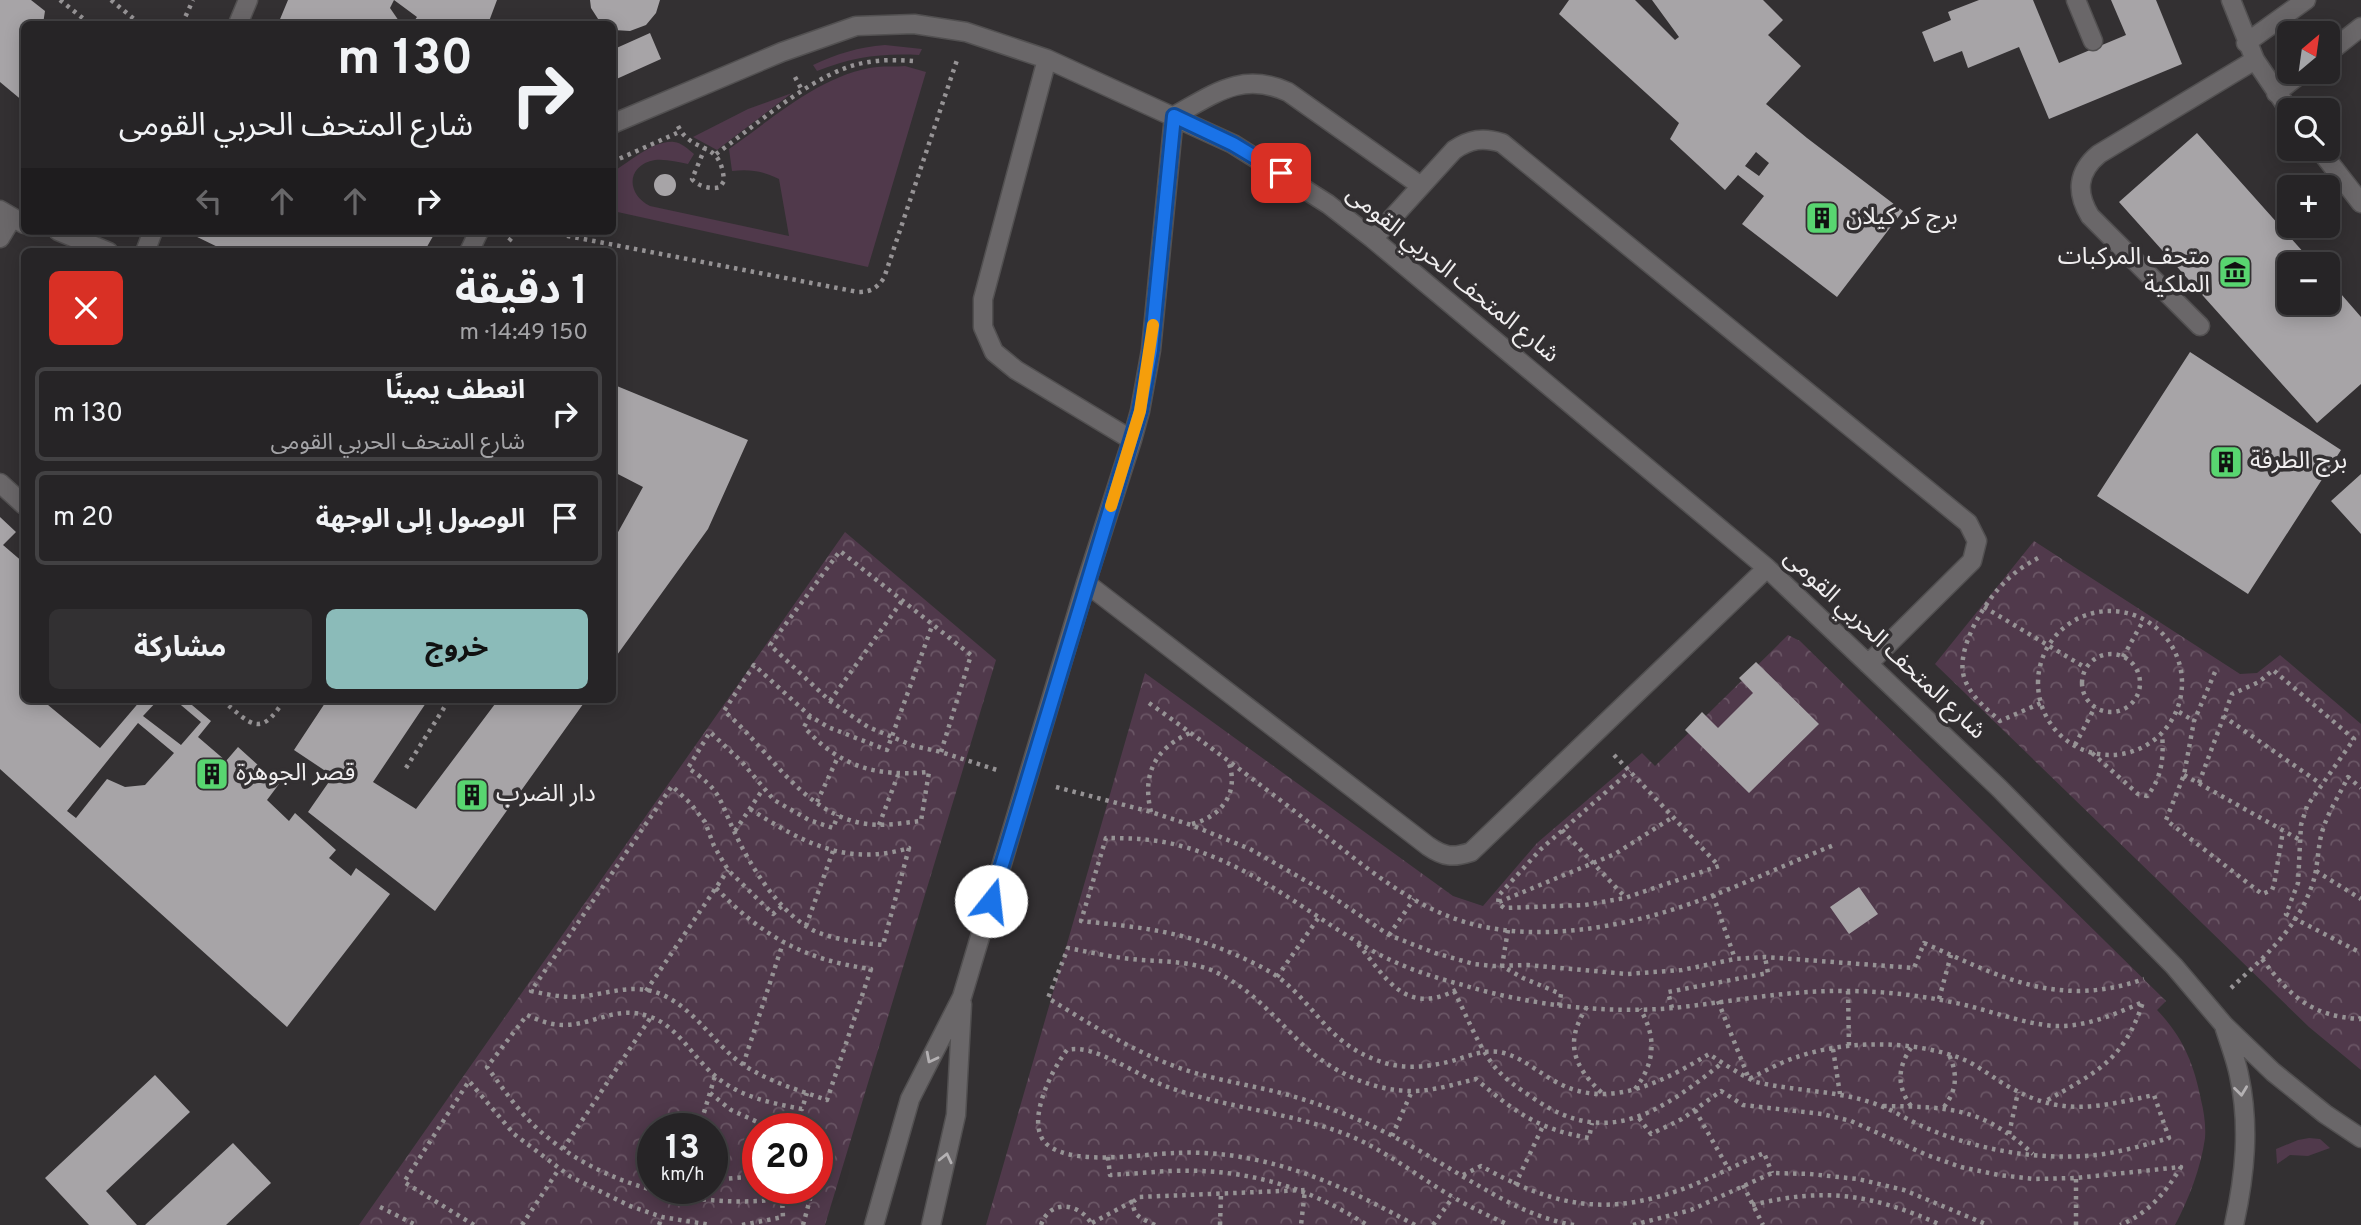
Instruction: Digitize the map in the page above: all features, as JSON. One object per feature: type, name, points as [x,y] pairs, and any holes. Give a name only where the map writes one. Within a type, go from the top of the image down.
[{"type":"lane","points":[[239,21],[248,0]]},
{"type":"lane","points":[[2076,0],[2094,41]]},
{"type":"lane","points":[[2231,0],[2246,43],[2280,98]]},
{"type":"lane","points":[[2246,43],[2306,0]]},
{"type":"lane","name":"شارع المتحف الحربي القومى","points":[[616,122],[782,52],[856,26],[914,24],[966,32],[1047,59],[1233,144],[1281,173],[1373,239],[1767,568],[1999,788],[2174,966],[2224,1025],[2273,1072],[2325,1114],[2361,1138]]},
{"type":"lane","points":[[2340,44],[2361,27]]},
{"type":"lane","points":[[1047,59],[983,299],[983,327],[995,352],[1016,370],[1132,440]]},
{"type":"lane","points":[[2200,326],[2090,216],[2080,194],[2080,183],[2090,161],[2099,154],[2255,60]]},
{"type":"lane","points":[[874,1225],[910,1099],[962,998],[1140,411],[1151,350],[1174,116],[1225,88],[1257,82],[1273,85],[1288,92],[1421,186]]},
{"type":"lane","points":[[2276,93],[2288,84]]},
{"type":"lane","points":[[1373,239],[1454,150],[1465,143],[1489,139],[1502,143],[1968,523],[1977,541],[1972,561],[1868,664]]},
{"type":"lane","points":[[2328,161],[2361,203]]},
{"type":"lane","points":[[0,238],[12,217]]},
{"type":"lane","points":[[68,235],[99,248]]},
{"type":"lane","points":[[0,482],[21,502]]},
{"type":"lane","points":[[1086,583],[1441,855],[1456,857],[1471,852],[1767,568]]},
{"type":"lane","points":[[931,1225],[956,1115],[962,998]]},
{"type":"lane","points":[[2224,1025],[2239,1076],[2246,1128],[2243,1181],[2234,1225]]},
{"type":"path","points":[[60,0],[86,21]]},
{"type":"path","points":[[111,0],[136,21]]},
{"type":"path","points":[[183,21],[193,0]]},
{"type":"path","points":[[563,235],[869,292],[878,287],[884,278],[966,32]]},
{"type":"path","points":[[716,155],[824,78],[867,62],[913,61]]},
{"type":"path","points":[[673,99],[676,121],[687,139],[705,148],[716,155],[721,161],[723,185],[715,189],[695,183],[692,176],[705,148]]},
{"type":"path","points":[[942,752],[971,655],[840,551],[771,645],[830,701],[869,727],[892,738],[1027,779],[1151,812],[1250,849],[1389,935],[1435,953],[1474,964],[1528,965],[1627,974],[1682,970],[1735,959],[1765,957],[1914,968],[1924,943],[2018,983],[2074,992],[2127,985],[2174,966]]},
{"type":"path","points":[[2038,558],[2008,578],[1984,607],[1971,631],[1964,655],[1964,678],[1975,698],[2000,720],[2041,703]]},
{"type":"path","points":[[830,701],[902,601]]},
{"type":"path","points":[[1984,607],[2086,668]]},
{"type":"path","points":[[2107,611],[2143,621],[2168,641],[2178,656],[2183,675],[2183,694],[2173,724],[2147,746],[2129,754],[2091,752],[2075,745],[2053,728],[2041,703],[2038,683],[2040,664],[2047,644],[2068,622],[2088,614],[2107,611]]},
{"type":"path","points":[[2123,657],[2143,621]]},
{"type":"path","points":[[810,716],[804,727],[838,757],[855,766],[898,775],[929,772],[921,821],[879,825],[860,823],[838,815],[787,778],[745,729],[724,711],[754,665],[810,716],[828,727],[887,750],[932,625]]},
{"type":"path","points":[[2113,654],[2123,657],[2133,664],[2138,674],[2140,686],[2136,697],[2128,706],[2118,711],[2106,712],[2095,708],[2084,694],[2082,676],[2086,668],[2093,660],[2102,656],[2113,654]]},
{"type":"path","points":[[2199,783],[2232,694],[2259,682],[2273,670],[2354,740],[2307,806],[2301,825],[2298,883],[2286,914],[2361,953]]},
{"type":"path","points":[[2215,672],[2194,720],[2184,775],[2165,820],[2262,894],[2272,890],[2274,885],[2283,831]]},
{"type":"path","points":[[226,703],[247,720],[261,724],[269,721],[282,703]]},
{"type":"path","points":[[406,768],[447,703]]},
{"type":"path","points":[[2075,745],[2095,708]]},
{"type":"path","points":[[2179,712],[2194,720]]},
{"type":"path","points":[[2222,716],[2321,784]]},
{"type":"path","points":[[750,809],[792,836],[833,851],[887,855],[909,848],[883,944],[838,938],[806,926],[782,906],[734,832],[715,789],[688,768],[710,732],[741,761],[774,800],[809,820],[833,828],[838,815]]},
{"type":"path","points":[[1151,812],[1147,796],[1154,764],[1163,750],[1190,733]]},
{"type":"path","points":[[1498,903],[1504,908],[1539,909],[1585,905],[1625,898],[1719,866],[1594,734]]},
{"type":"path","points":[[2091,752],[2138,794],[2147,796],[2162,765],[2162,734]]},
{"type":"path","points":[[817,802],[838,757]]},
{"type":"path","points":[[1191,825],[1206,821],[1218,813],[1227,801],[1232,788],[1233,773],[1228,760]]},
{"type":"path","points":[[1498,903],[1499,895],[1518,872],[1629,771]]},
{"type":"path","points":[[879,825],[898,775]]},
{"type":"path","points":[[2184,775],[2300,840]]},
{"type":"path","points":[[2210,1008],[2262,959],[2296,919],[2312,888],[2326,820],[2348,777],[2361,788]]},
{"type":"path","points":[[716,888],[746,918],[783,943],[824,960],[871,969],[827,1100],[743,1065],[684,1009],[663,995],[618,989],[575,997],[531,991],[672,786],[705,822],[728,870],[773,914],[782,906]]},
{"type":"path","points":[[734,832],[763,789]]},
{"type":"path","points":[[1498,903],[1615,854],[1673,817]]},
{"type":"path","points":[[1562,830],[1625,898]]},
{"type":"path","points":[[1749,1079],[1796,1057],[1833,1049],[1912,1047],[1963,1059],[2018,1092],[2044,1102],[2086,1108],[2154,1096],[2169,1138],[2097,1155],[2033,1155],[1983,1147],[1925,1128],[1882,1106],[1840,1094],[1771,1086],[1749,1079],[1709,1054],[1662,1080],[1634,1090],[1602,1093],[1560,1084],[1521,1059],[1502,1052],[1484,1051],[1424,1067],[1401,1067],[1381,1062],[1342,1042],[1277,976],[1254,963],[1209,943],[1167,931],[1081,921],[1106,838],[1142,839],[1180,845],[1218,858],[1254,875],[1355,940],[1394,961],[1463,986],[1559,1006],[1672,1008],[1794,992],[1848,991],[1939,999],[2054,1026],[2083,1024],[2111,1016],[2143,1002],[2131,1032],[2112,1059],[2094,1073],[2044,1102]]},
{"type":"path","points":[[806,926],[833,851]]},
{"type":"path","points":[[646,991],[728,870]]},
{"type":"path","points":[[2316,871],[2361,899]]},
{"type":"path","points":[[1713,895],[1735,959]]},
{"type":"path","points":[[1389,935],[1414,899]]},
{"type":"path","points":[[1277,976],[1319,917]]},
{"type":"path","points":[[1502,966],[1508,930]]},
{"type":"path","points":[[1355,940],[1396,989],[1407,996],[1419,1000],[1433,999],[1463,986]]},
{"type":"path","points":[[743,1065],[783,943]]},
{"type":"path","points":[[1574,1225],[1554,1224],[1509,1203],[1392,1136],[1318,1104],[1170,1064],[1128,1045],[1048,998],[1068,948],[1133,959],[1187,963],[1211,970],[1258,999],[1303,1045],[1326,1063],[1352,1077],[1380,1087],[1412,1091],[1476,1079],[1522,1116],[1543,1126],[1589,1138],[1592,1124]]},
{"type":"path","points":[[1939,999],[1951,956]]},
{"type":"path","points":[[1672,1008],[1668,992],[1768,973],[1765,957]]},
{"type":"path","points":[[2262,959],[2282,985],[2298,1000],[2317,1011],[2338,1018],[2360,1019],[2361,1016]]},
{"type":"path","points":[[1502,966],[1561,994],[1559,1006]]},
{"type":"path","points":[[1454,991],[1484,1051],[1503,1077],[1545,1106],[1573,1120],[1592,1124],[1639,1118],[1654,1111],[1722,1063]]},
{"type":"path","points":[[1848,991],[1849,1047]]},
{"type":"path","points":[[1718,1001],[1749,1079]]},
{"type":"path","points":[[1587,1007],[1575,1031],[1573,1045],[1581,1071],[1602,1093]]},
{"type":"path","points":[[1634,1090],[1646,1071],[1653,1046],[1651,1032],[1640,1009]]},
{"type":"path","points":[[637,1185],[623,1181],[563,1149],[524,1114],[487,1067],[527,1015],[543,1022],[561,1025],[623,1012],[651,1017],[670,1029],[715,1076],[747,1096],[802,1109],[807,1093]]},
{"type":"path","points":[[563,1149],[651,1017]]},
{"type":"path","points":[[1910,1106],[1900,1087],[1900,1077],[1906,1056],[1912,1047]]},
{"type":"path","points":[[1833,1049],[1840,1094]]},
{"type":"path","points":[[1415,1225],[1317,1176],[1272,1163],[1225,1155],[1177,1153],[1108,1157],[1082,1156],[1060,1151],[1049,1146],[1042,1138],[1039,1126],[1041,1101],[1048,1079],[1067,1050],[1090,1050],[1186,1094],[1322,1126],[1388,1155],[1453,1197],[1508,1225]]},
{"type":"path","points":[[1944,1107],[1955,1088],[1956,1077],[1949,1055]]},
{"type":"path","points":[[704,1113],[715,1076]]},
{"type":"path","points":[[474,1225],[404,1182],[470,1081],[514,1134],[559,1169],[630,1206],[662,1217],[711,1225]]},
{"type":"path","points":[[1392,1136],[1412,1091]]},
{"type":"path","points":[[1639,1118],[1651,1134],[1695,1110],[1721,1091],[1743,1105],[1822,1114],[1851,1121],[1927,1155],[1961,1167],[1999,1175],[2034,1179],[2076,1178],[2181,1167],[2163,1195],[2150,1208],[2120,1225]]},
{"type":"path","points":[[2009,1134],[2018,1092]]},
{"type":"path","points":[[710,1093],[731,1110],[742,1115]]},
{"type":"path","points":[[1882,1106],[1944,1107],[1976,1115],[2009,1134],[2033,1155]]},
{"type":"path","points":[[1695,1110],[1728,1168]]},
{"type":"path","points":[[1516,1185],[1543,1126]]},
{"type":"path","points":[[1462,1175],[1481,1166],[1516,1185],[1561,1201],[1600,1205],[1639,1202],[1673,1193],[1764,1153],[1772,1173]]},
{"type":"path","points":[[1108,1157],[1110,1175],[1171,1171],[1210,1172],[1249,1176],[1305,1190],[1367,1225]]},
{"type":"path","points":[[522,1225],[559,1169]]},
{"type":"path","points":[[1633,1225],[1691,1210],[1772,1173],[1810,1174],[1870,1182],[1904,1190],[1989,1225]]},
{"type":"path","points":[[2076,1178],[2076,1225]]},
{"type":"path","points":[[1743,1185],[1763,1225]]},
{"type":"path","points":[[1041,1225],[1050,1211],[1061,1206],[1074,1207],[1084,1213],[1092,1224],[1139,1196],[1305,1190]]},
{"type":"path","points":[[1301,1225],[1305,1190]]},
{"type":"path","points":[[1220,1225],[1221,1194]]},
{"type":"path","points":[[1752,1205],[1786,1197],[1820,1194],[1853,1196],[1886,1203],[1941,1225]]},
{"type":"path","points":[[1433,1225],[1453,1197]]},
{"type":"path","points":[[728,1201],[782,1199],[783,1217],[742,1225]]},
{"type":"path","points":[[1134,1201],[1135,1214],[1155,1225]]},
{"type":"path","points":[[803,1225],[809,1204]]},
{"type":"path","points":[[380,1207],[416,1225]]},
{"type":"path","points":[[659,1225],[662,1217]]},
{"type":"green space","points":[[885,45],[922,49],[919,55],[867,57],[817,71],[813,65],[866,47]]},
{"type":"green space","points":[[905,66],[926,72],[868,267],[616,212],[616,170],[658,144],[674,142],[694,154],[688,164],[655,160],[639,168],[634,174],[633,187],[642,201],[650,206],[789,236],[779,179],[756,171],[732,171],[729,149],[780,111],[818,88],[837,78],[877,67]]},
{"type":"green space","points":[[792,93],[717,150],[693,137],[748,109]]},
{"type":"green space","points":[[845,532],[996,660],[833,1199],[833,1113],[742,1113],[742,1204],[831,1204],[825,1225],[359,1225]]},
{"type":"green space","points":[[2034,541],[2240,674],[2257,673],[2280,655],[2361,724],[2361,1070],[2309,1027],[1935,664]]},
{"type":"green space","points":[[1788,635],[1800,641],[2166,1001],[2157,1010],[2174,1030],[2191,1063],[2205,1129],[2203,1149],[2190,1194],[2175,1225],[986,1225],[1145,673],[1453,896],[1483,906],[1537,843],[1642,753],[1655,766]]},
{"type":"green space","points":[[2309,1138],[2320,1139],[2330,1148],[2308,1156],[2290,1155],[2277,1164],[2276,1149]]},
{"type":"building","points":[[0,0],[31,0],[45,11],[43,21],[21,21],[21,100],[0,82]]},
{"type":"building","points":[[288,0],[394,0],[390,8],[399,21],[279,21]]},
{"type":"building","points":[[394,0],[497,0],[489,21],[414,21],[417,17]]},
{"type":"building","points":[[590,0],[660,0],[656,13],[646,25],[630,31],[616,30],[616,21],[599,21],[591,8]]},
{"type":"building","points":[[1569,0],[1635,0],[1675,40],[1679,37],[1652,0],[1763,0],[1783,20],[1768,35],[1801,66],[1766,104],[1903,211],[1837,297],[1742,224],[1764,196],[1738,175],[1725,190],[1670,139],[1679,123],[1559,14]],"holes":[[[1756,152],[1769,163],[1759,176],[1745,166]]]},
{"type":"building","points":[[1979,0],[2033,0],[2059,63],[2126,35],[2111,0],[2156,0],[2182,64],[2049,119],[2019,47],[1968,68],[1962,51],[1934,62],[1922,32],[1951,20],[1948,12]]},
{"type":"building","points":[[650,33],[661,59],[616,79],[616,48]]},
{"type":"building","name":"متحف المركبات الملكية","points":[[2197,133],[2277,223],[2277,238],[2291,238],[2303,252],[2277,252],[2277,315],[2340,315],[2340,293],[2361,317],[2361,384],[2317,423],[2119,202]]},
{"type":"building","points":[[665,174],[675,181],[676,185],[669,195],[665,196],[655,189],[654,185],[661,175]]},
{"type":"building","points":[[193,235],[434,235],[426,248],[220,248]]},
{"type":"building","name":"برج الطرفة","points":[[2190,352],[2341,450],[2248,594],[2097,496]]},
{"type":"building","points":[[616,386],[748,440],[708,529],[616,656],[616,536],[643,487],[616,473]]},
{"type":"building","points":[[2361,474],[2361,534],[2331,501]]},
{"type":"building","name":"قصر الجوهرة","points":[[0,517],[16,532],[3,545],[21,560],[21,703],[46,703],[100,748],[138,703],[155,703],[143,716],[181,745],[201,722],[179,703],[190,703],[211,721],[198,737],[226,761],[238,747],[279,784],[267,800],[289,821],[295,813],[336,850],[329,858],[351,876],[356,868],[390,894],[287,1027],[0,769]],"holes":[[[138,723],[174,753],[145,785],[125,787],[107,779],[76,818],[67,811]]]},
{"type":"building","points":[[1756,662],[1819,724],[1749,793],[1685,730],[1702,712],[1718,728],[1753,693],[1739,678]]},
{"type":"building","name":"دار الضرب","points":[[325,703],[426,703],[373,782],[416,809],[496,703],[584,703],[435,911],[308,812],[333,776],[294,750]]},
{"type":"building","points":[[1859,887],[1878,914],[1849,934],[1830,907]]},
{"type":"building","points":[[155,1075],[190,1112],[106,1191],[137,1225],[89,1225],[45,1178]]},
{"type":"building","points":[[233,1143],[271,1183],[226,1225],[145,1225]]},
{"type":"slow traffic","points":[[1111,506],[1140,411],[1153,325]]},
{"type":"place","name":"برج كر كيلان","points":[[1822,218]]},
{"type":"place","name":"متحف المركبات الملكية","points":[[2235,272]]},
{"type":"place","name":"برج الطرفة","points":[[2226,462]]},
{"type":"place","name":"قصر الجوهرة","points":[[212,774]]},
{"type":"place","name":"دار الضرب","points":[[472,795]]},
{"type":"route","points":[[991,901],[1140,411],[1151,350],[1174,116],[1233,144],[1281,173]]}]
